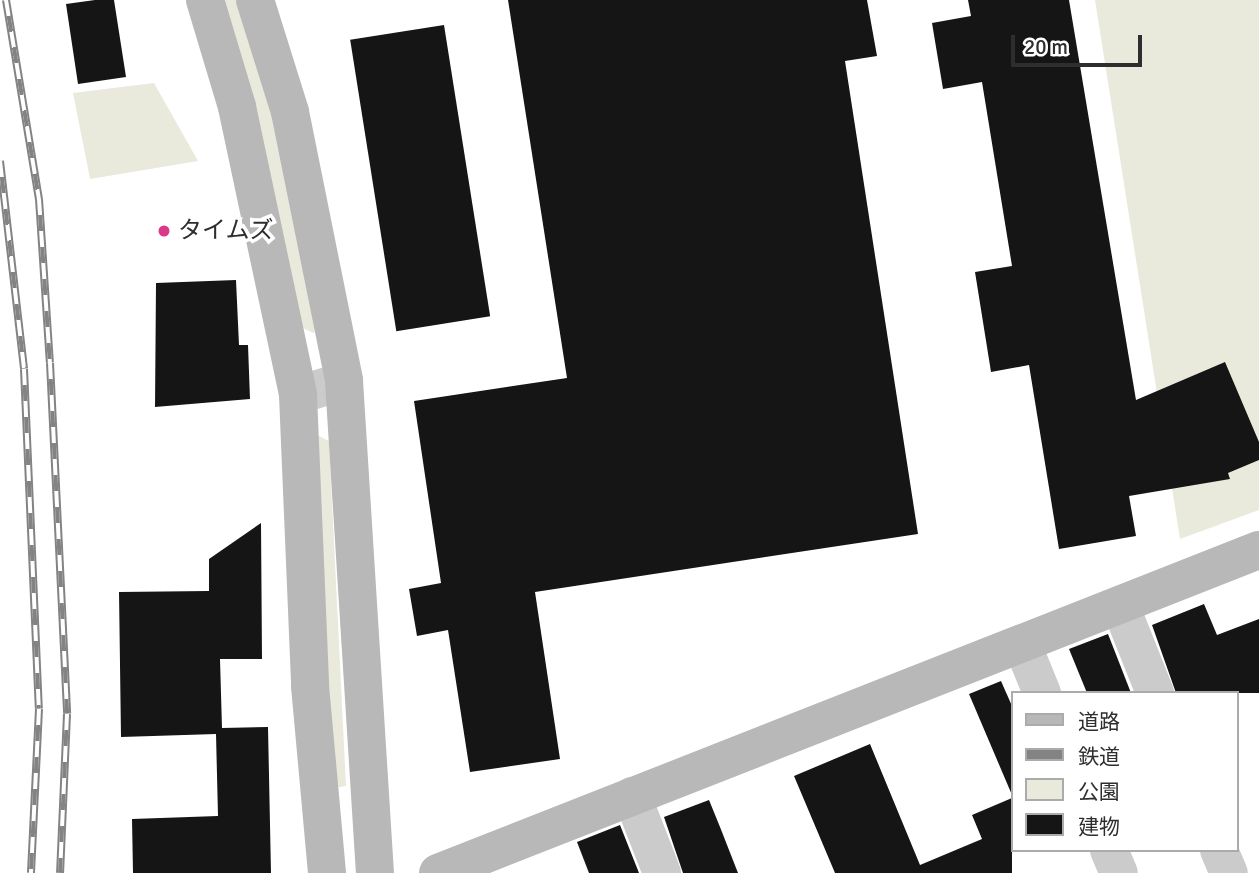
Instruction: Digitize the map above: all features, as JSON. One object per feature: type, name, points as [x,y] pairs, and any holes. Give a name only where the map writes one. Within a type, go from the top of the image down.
[{"type":"street","points":[[205,0],[237,107],[298,395],[310,699],[327,873]]},
{"type":"street","points":[[255,0],[290,112],[344,381],[375,873]]},
{"type":"street","points":[[298,395],[344,381]]},
{"type":"street","points":[[438,873],[1259,550]]},
{"type":"street","points":[[1120,605],[1155,691]]},
{"type":"street","points":[[1022,644],[1041,691]]},
{"type":"street","points":[[632,796],[662,873]]},
{"type":"street","points":[[1110,852],[1119,873]]},
{"type":"street","points":[[1220,852],[1228,873]]},
{"type":"green space","points":[[223,0],[241,0],[270,95],[317,330],[313,333],[303,328],[249,86]]},
{"type":"green space","points":[[1095,0],[1259,0],[1259,510],[1180,539]]},
{"type":"green space","points":[[154,83],[198,161],[90,179],[73,93]]},
{"type":"green space","points":[[319,436],[329,441],[346,786],[329,789],[314,441]]},
{"type":"building","points":[[114,0],[126,77],[78,84],[66,4]]},
{"type":"building","points":[[508,0],[867,0],[877,56],[845,61],[918,534],[535,592],[560,759],[470,772],[448,630],[417,636],[409,589],[441,583],[414,401],[567,378]]},
{"type":"building","points":[[968,0],[1069,0],[1136,400],[1225,362],[1259,442],[1259,460],[1228,473],[1230,479],[1129,496],[1136,536],[1059,549],[1029,365],[991,372],[975,272],[1012,266],[982,82],[943,89],[932,23],[971,16]]},
{"type":"building","points":[[444,25],[490,316],[396,331],[350,40]]},
{"type":"building","points":[[236,280],[239,345],[248,345],[250,399],[155,407],[156,283]]},
{"type":"building","points":[[261,523],[262,659],[220,659],[222,728],[268,727],[271,873],[133,873],[132,819],[218,816],[216,734],[121,737],[119,592],[209,591],[209,559]]},
{"type":"building","points":[[1204,604],[1217,635],[1259,619],[1259,693],[1175,691],[1152,625]]},
{"type":"building","points":[[1108,634],[1130,691],[1086,691],[1069,649]]},
{"type":"building","points":[[1001,681],[1010,701],[1010,790],[969,694]]},
{"type":"building","points":[[870,744],[920,865],[982,839],[972,815],[1010,799],[1012,873],[835,873],[794,776]]},
{"type":"building","points":[[709,800],[738,873],[683,873],[664,817]]},
{"type":"building","points":[[620,825],[639,873],[589,873],[577,842]]},
{"type":"railway","points":[[6,0],[39,199],[50,363],[67,714],[60,873]]},
{"type":"railway","points":[[0,161],[24,369],[39,709],[31,873]]},
{"type":"place","name":"タイムズ","points":[[164,231]]}]
